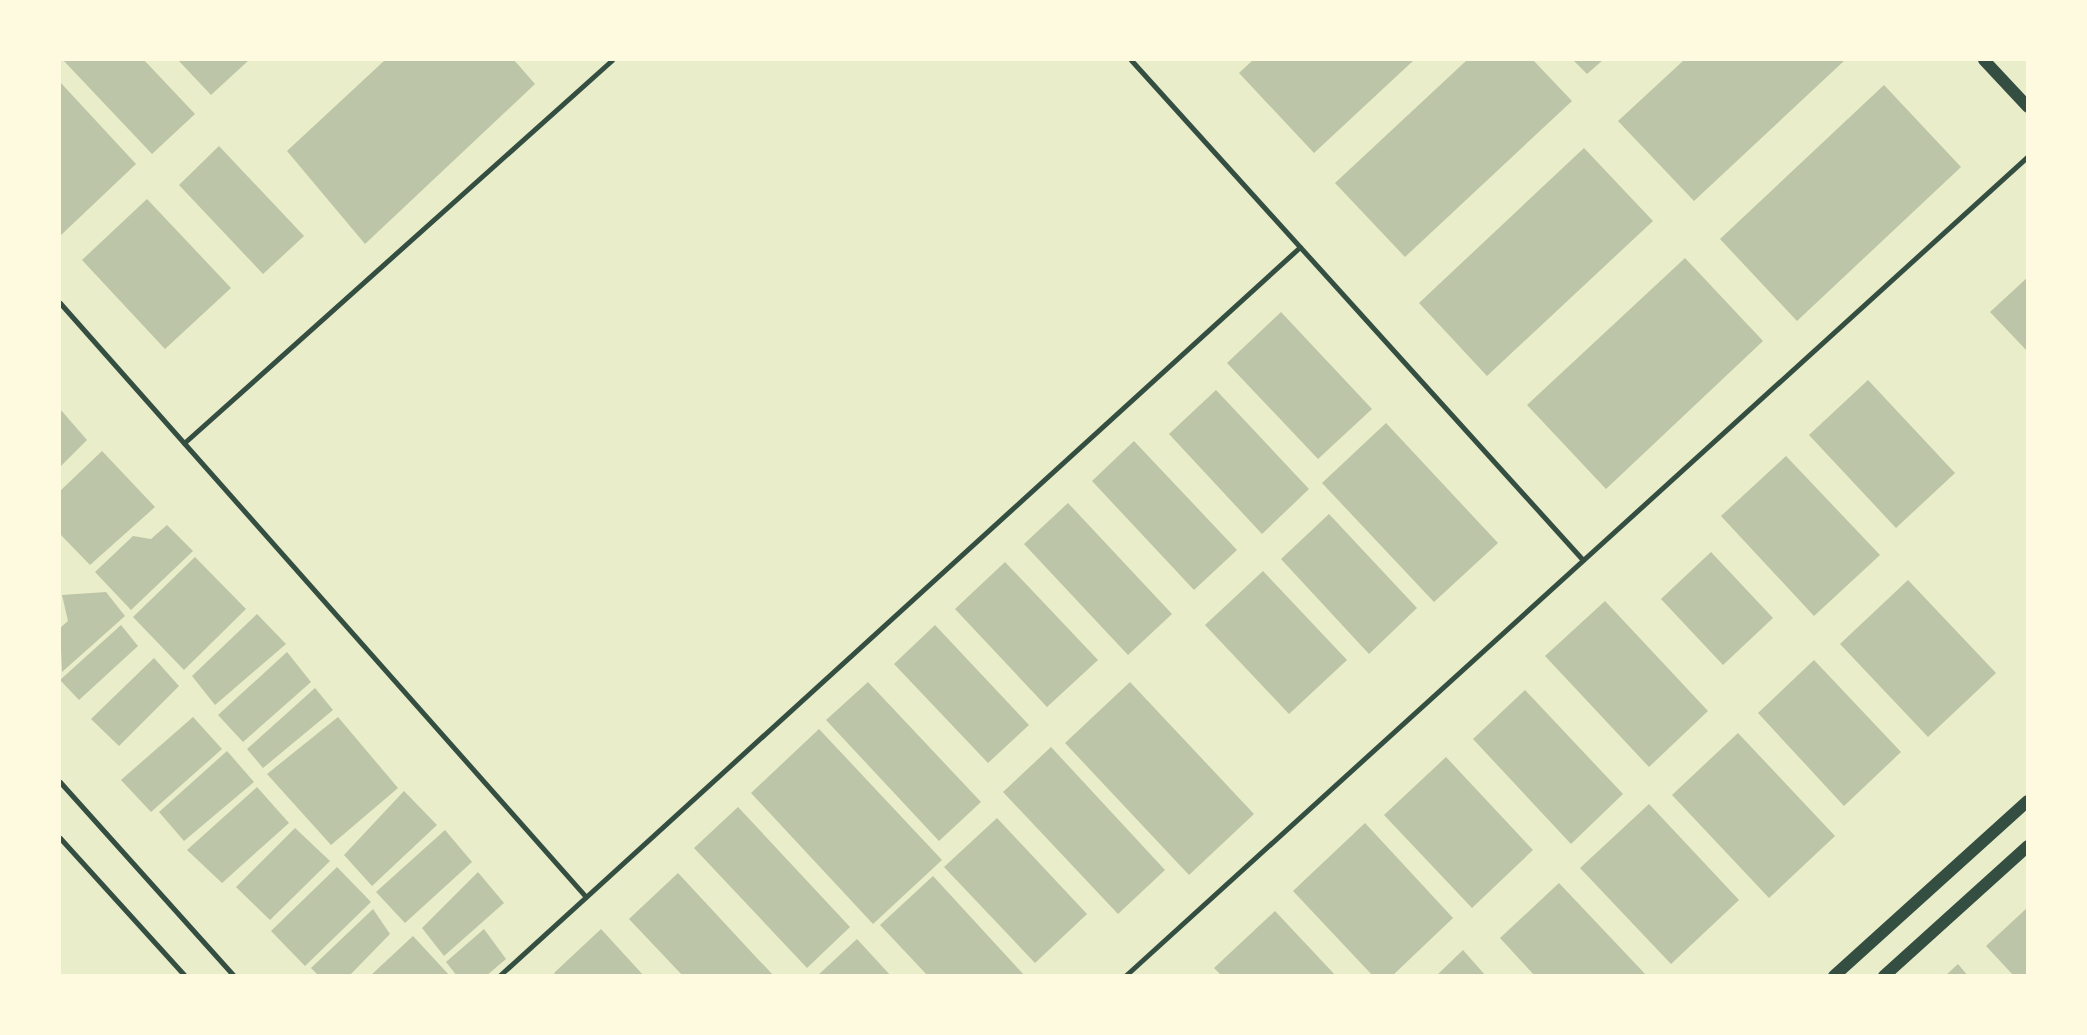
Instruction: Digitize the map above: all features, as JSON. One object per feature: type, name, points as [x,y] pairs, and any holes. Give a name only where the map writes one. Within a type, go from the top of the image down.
[{"type":"street","points":[[1984,60],[2028,107]]},
{"type":"street","points":[[1835,975],[2028,801]]},
{"type":"street","points":[[1884,975],[2028,846]]},
{"type":"lane","points":[[184,443],[612,60]]},
{"type":"lane","points":[[1131,60],[1583,560]]},
{"type":"lane","points":[[1125,975],[2028,156]]},
{"type":"lane","points":[[499,975],[1300,247]]},
{"type":"lane","points":[[60,303],[586,897]]},
{"type":"lane","points":[[60,782],[234,975]]},
{"type":"lane","points":[[60,838],[185,975]]},
{"type":"building","points":[[63,60],[144,60],[195,114],[152,154]]},
{"type":"building","points":[[178,60],[249,60],[211,95]]},
{"type":"building","points":[[385,60],[514,60],[535,84],[365,244],[287,151]]},
{"type":"building","points":[[1253,60],[1414,60],[1314,153],[1239,73]]},
{"type":"building","points":[[1467,60],[1533,60],[1572,101],[1405,257],[1335,183]]},
{"type":"building","points":[[1573,60],[1603,60],[1587,74]]},
{"type":"building","points":[[1684,60],[1845,60],[1694,201],[1618,121]]},
{"type":"building","points":[[60,82],[136,164],[60,236]]},
{"type":"building","points":[[1884,85],[1961,167],[1797,321],[1720,239]]},
{"type":"building","points":[[219,146],[304,236],[263,274],[179,185]]},
{"type":"building","points":[[1584,148],[1653,221],[1487,376],[1419,303]]},
{"type":"building","points":[[147,199],[231,288],[165,349],[82,260]]},
{"type":"building","points":[[1685,258],[1763,341],[1606,489],[1527,405]]},
{"type":"building","points":[[2028,277],[2028,352],[1990,312]]},
{"type":"building","points":[[1281,312],[1372,409],[1318,459],[1227,363]]},
{"type":"building","points":[[1868,380],[1955,473],[1896,528],[1809,435]]},
{"type":"building","points":[[1216,390],[1309,489],[1262,534],[1169,434]]},
{"type":"building","points":[[60,409],[87,440],[60,467]]},
{"type":"building","points":[[1386,423],[1498,543],[1434,602],[1322,483]]},
{"type":"building","points":[[1134,441],[1237,550],[1194,590],[1092,481]]},
{"type":"building","points":[[102,451],[155,507],[90,565],[60,534],[60,491]]},
{"type":"building","points":[[1786,456],[1880,555],[1814,616],[1721,516]]},
{"type":"building","points":[[1068,503],[1172,614],[1128,655],[1024,544]]},
{"type":"building","points":[[1329,514],[1417,608],[1369,654],[1281,559]]},
{"type":"building","points":[[167,525],[193,551],[131,610],[95,572],[133,536],[151,539]]},
{"type":"building","points":[[1711,552],[1773,618],[1723,665],[1661,599]]},
{"type":"building","points":[[195,557],[246,609],[184,670],[133,617]]},
{"type":"building","points":[[1005,562],[1098,660],[1047,707],[955,609]]},
{"type":"building","points":[[1263,571],[1347,660],[1289,714],[1205,625]]},
{"type":"building","points":[[1908,580],[1996,673],[1928,737],[1840,644]]},
{"type":"building","points":[[106,592],[125,616],[62,672],[60,628],[68,621],[62,595]]},
{"type":"building","points":[[1605,601],[1708,711],[1649,767],[1545,656]]},
{"type":"building","points":[[257,614],[286,644],[215,705],[192,676]]},
{"type":"building","points":[[121,625],[138,646],[79,700],[60,680]]},
{"type":"building","points":[[935,625],[1029,725],[988,763],[894,664]]},
{"type":"building","points":[[287,652],[311,682],[243,742],[218,715]]},
{"type":"building","points":[[154,658],[179,686],[119,746],[91,719]]},
{"type":"building","points":[[1814,660],[1901,752],[1844,806],[1758,713]]},
{"type":"building","points":[[868,682],[981,802],[939,841],[826,720]]},
{"type":"building","points":[[1130,682],[1254,814],[1189,875],[1065,743]]},
{"type":"building","points":[[315,688],[333,710],[263,768],[247,749]]},
{"type":"building","points":[[1525,690],[1623,794],[1571,844],[1473,739]]},
{"type":"building","points":[[193,717],[222,749],[151,812],[121,780]]},
{"type":"building","points":[[338,717],[398,788],[331,845],[267,774]]},
{"type":"building","points":[[819,729],[942,860],[873,924],[751,793]]},
{"type":"building","points":[[1738,733],[1835,836],[1769,898],[1672,795]]},
{"type":"building","points":[[1051,747],[1165,870],[1118,914],[1003,792]]},
{"type":"building","points":[[227,751],[254,782],[184,841],[159,812]]},
{"type":"building","points":[[1446,757],[1533,850],[1472,908],[1384,815]]},
{"type":"building","points":[[257,787],[289,823],[222,883],[187,850]]},
{"type":"building","points":[[404,791],[437,825],[372,886],[344,855]]},
{"type":"building","points":[[1649,804],[1739,900],[1671,964],[1580,868]]},
{"type":"building","points":[[738,807],[850,927],[807,968],[694,848]]},
{"type":"building","points":[[997,818],[1087,914],[1035,963],[944,867]]},
{"type":"building","points":[[1365,823],[1453,918],[1392,976],[1373,976],[1293,891]]},
{"type":"building","points":[[295,828],[330,861],[270,920],[236,887]]},
{"type":"building","points":[[445,830],[472,862],[405,923],[376,892]]},
{"type":"building","points":[[337,867],[371,902],[305,966],[271,931]]},
{"type":"building","points":[[478,872],[504,903],[444,956],[422,928]]},
{"type":"building","points":[[678,873],[774,976],[683,976],[629,919]]},
{"type":"building","points":[[933,876],[1025,976],[928,976],[880,925]]},
{"type":"building","points":[[1559,883],[1647,976],[1535,976],[1500,938]]},
{"type":"building","points":[[2028,907],[2028,976],[2014,976],[1986,946]]},
{"type":"building","points":[[373,909],[390,934],[349,976],[319,976],[311,968]]},
{"type":"building","points":[[1275,911],[1336,976],[1222,976],[1214,968]]},
{"type":"building","points":[[484,929],[506,959],[486,976],[457,976],[446,962]]},
{"type":"building","points":[[601,929],[644,976],[556,976],[554,973]]},
{"type":"building","points":[[413,936],[450,976],[370,976]]},
{"type":"building","points":[[857,939],[891,976],[817,976]]},
{"type":"building","points":[[1463,950],[1486,976],[1436,976]]},
{"type":"building","points":[[1958,964],[1968,976],[1945,976]]}]
